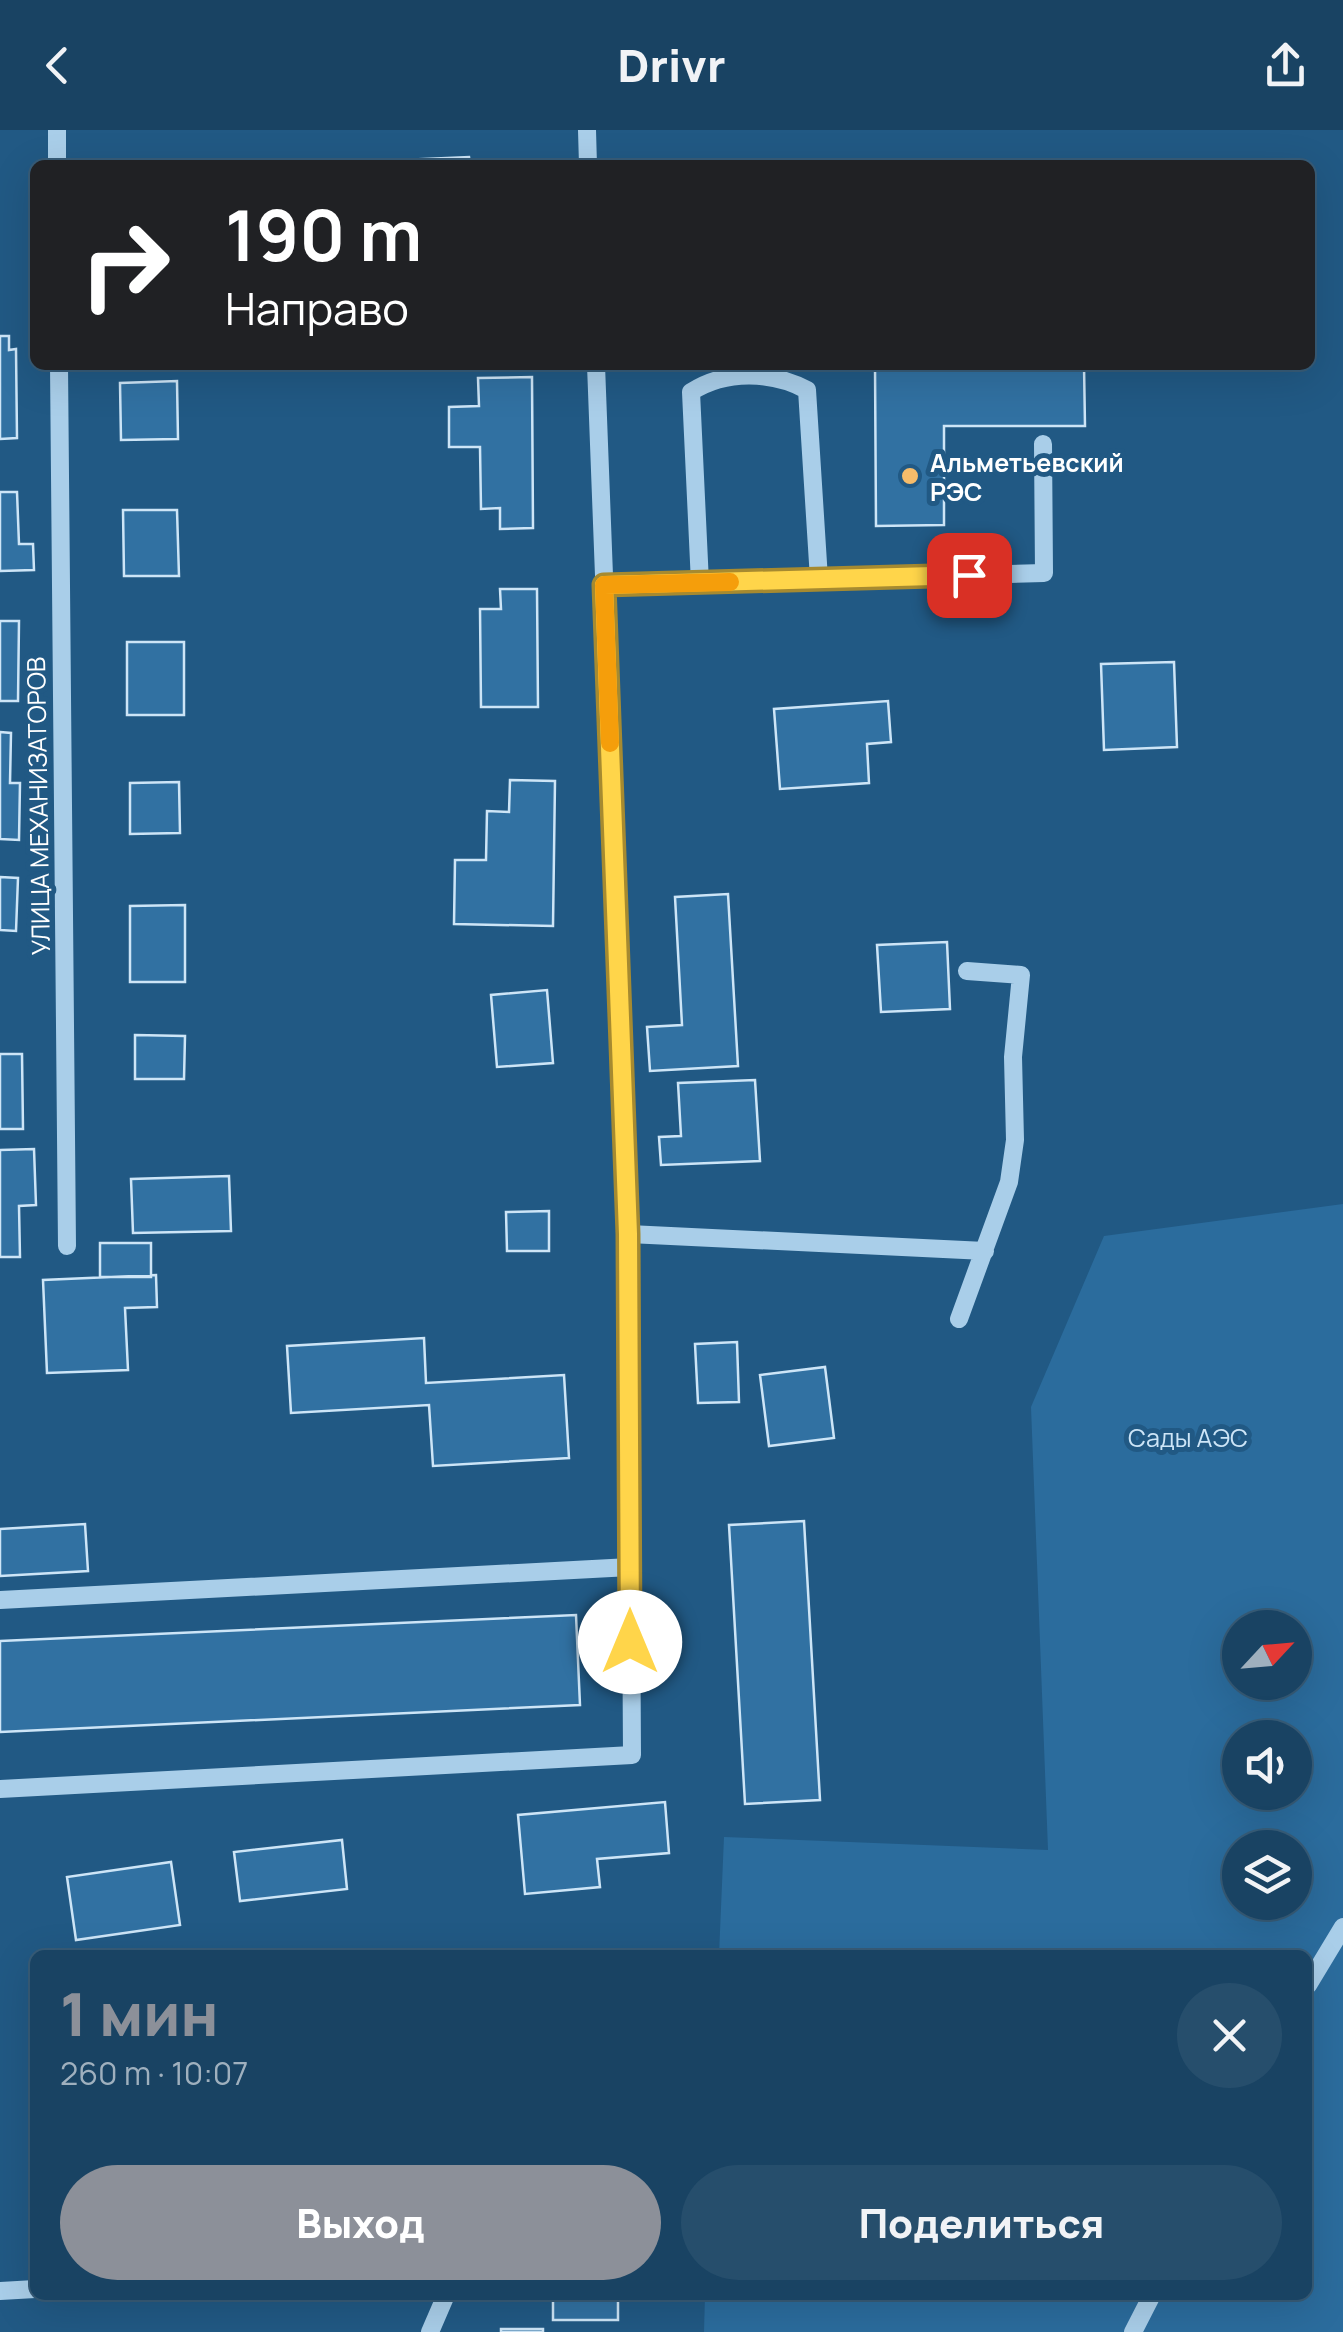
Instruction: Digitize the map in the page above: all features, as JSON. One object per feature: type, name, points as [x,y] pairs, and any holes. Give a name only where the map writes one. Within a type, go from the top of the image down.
[{"type":"street","points":[[57,130],[57,160]]},
{"type":"street","points":[[587,130],[588,160]]},
{"type":"street","name":"УЛИЦА МЕХАНИЗАТОРОВ","points":[[59,370],[67,1246]]},
{"type":"street","points":[[0,1789],[632,1755],[628,1234],[596,370]]},
{"type":"street","points":[[700,583],[691,392],[711,379],[781,376],[807,390],[820,579]]},
{"type":"street","points":[[604,585],[1044,572],[1043,444]]},
{"type":"street","points":[[959,1319],[1009,1182],[1013,1154],[1013,1056],[1021,975],[967,971]]},
{"type":"street","points":[[628,1234],[985,1251]]},
{"type":"street","points":[[0,1600],[630,1567]]},
{"type":"street","points":[[1312,1978],[1343,1928]]},
{"type":"street","points":[[0,2291],[30,2289]]},
{"type":"street","points":[[430,2332],[444,2300]]},
{"type":"street","points":[[1133,2332],[1149,2300]]},
{"type":"green space","name":"Сады АЭС","points":[[1343,1204],[1343,2332],[704,2332],[705,2300],[1312,2300],[1312,1950],[719,1950],[724,1837],[1048,1850],[1031,1407],[1104,1236]]},
{"type":"building","points":[[469,157],[469,160],[402,160]]},
{"type":"building","points":[[0,336],[9,336],[9,350],[16,349],[17,438],[0,439]]},
{"type":"building","name":"Альметьевский РЭС","points":[[875,370],[1084,370],[1085,426],[944,426],[944,525],[876,526]]},
{"type":"building","points":[[532,377],[533,528],[500,529],[500,508],[481,509],[480,447],[449,447],[449,407],[479,406],[478,378]]},
{"type":"building","points":[[177,381],[178,439],[121,440],[120,383]]},
{"type":"building","points":[[0,492],[17,492],[19,544],[33,544],[34,570],[0,571]]},
{"type":"building","points":[[123,510],[177,510],[179,576],[124,576]]},
{"type":"building","points":[[500,589],[537,589],[538,707],[481,707],[480,609],[501,609]]},
{"type":"building","points":[[0,621],[19,621],[18,701],[0,701]]},
{"type":"building","points":[[127,642],[184,642],[184,715],[127,715]]},
{"type":"building","points":[[1174,662],[1177,747],[1104,750],[1101,664]]},
{"type":"building","points":[[888,701],[891,742],[867,744],[869,783],[780,789],[774,709]]},
{"type":"building","points":[[0,732],[11,733],[10,783],[20,783],[19,840],[0,839]]},
{"type":"building","points":[[510,780],[555,781],[553,926],[454,924],[455,860],[486,860],[487,811],[509,812]]},
{"type":"building","points":[[179,782],[180,833],[130,834],[130,783]]},
{"type":"building","points":[[0,877],[18,878],[16,931],[0,930]]},
{"type":"building","points":[[728,894],[738,1066],[650,1071],[647,1027],[682,1025],[675,897]]},
{"type":"building","points":[[185,905],[185,982],[130,982],[130,906]]},
{"type":"building","points":[[947,942],[950,1009],[881,1012],[877,945]]},
{"type":"building","points":[[547,990],[553,1063],[497,1067],[491,995]]},
{"type":"building","points":[[135,1035],[185,1036],[184,1079],[135,1079]]},
{"type":"building","points":[[0,1054],[22,1054],[23,1129],[0,1129]]},
{"type":"building","points":[[755,1080],[760,1161],[661,1165],[659,1137],[681,1136],[678,1083]]},
{"type":"building","points":[[34,1149],[36,1205],[19,1206],[20,1257],[0,1257],[0,1150]]},
{"type":"building","points":[[229,1176],[231,1231],[133,1233],[131,1179]]},
{"type":"building","points":[[549,1211],[549,1251],[507,1251],[506,1212]]},
{"type":"building","points":[[100,1243],[151,1243],[151,1277],[100,1277]]},
{"type":"building","points":[[156,1275],[157,1307],[125,1308],[128,1370],[47,1373],[43,1280]]},
{"type":"building","points":[[424,1338],[426,1383],[564,1375],[569,1458],[433,1466],[429,1405],[291,1413],[287,1346]]},
{"type":"building","points":[[737,1342],[739,1402],[698,1403],[695,1344]]},
{"type":"building","points":[[825,1367],[834,1438],[769,1446],[760,1375]]},
{"type":"building","points":[[804,1521],[820,1800],[745,1804],[729,1525]]},
{"type":"building","points":[[85,1524],[88,1571],[0,1576],[0,1529]]},
{"type":"building","points":[[576,1615],[580,1705],[0,1732],[0,1641]]},
{"type":"building","points":[[665,1802],[669,1853],[597,1859],[600,1887],[525,1894],[518,1815]]},
{"type":"building","points":[[342,1840],[347,1889],[240,1901],[234,1852]]},
{"type":"building","points":[[171,1862],[180,1925],[76,1940],[67,1877]]},
{"type":"building","points":[[553,2300],[618,2300],[618,2320],[553,2320]]},
{"type":"building","points":[[543,2329],[543,2332],[501,2332]]},
{"type":"slow traffic","points":[[610,743],[604,585],[730,582]]},
{"type":"place","name":"Альметьевский РЭС","points":[[910,476]]},
{"type":"route","points":[[630,1642],[628,1234],[604,585],[969,575]]}]
